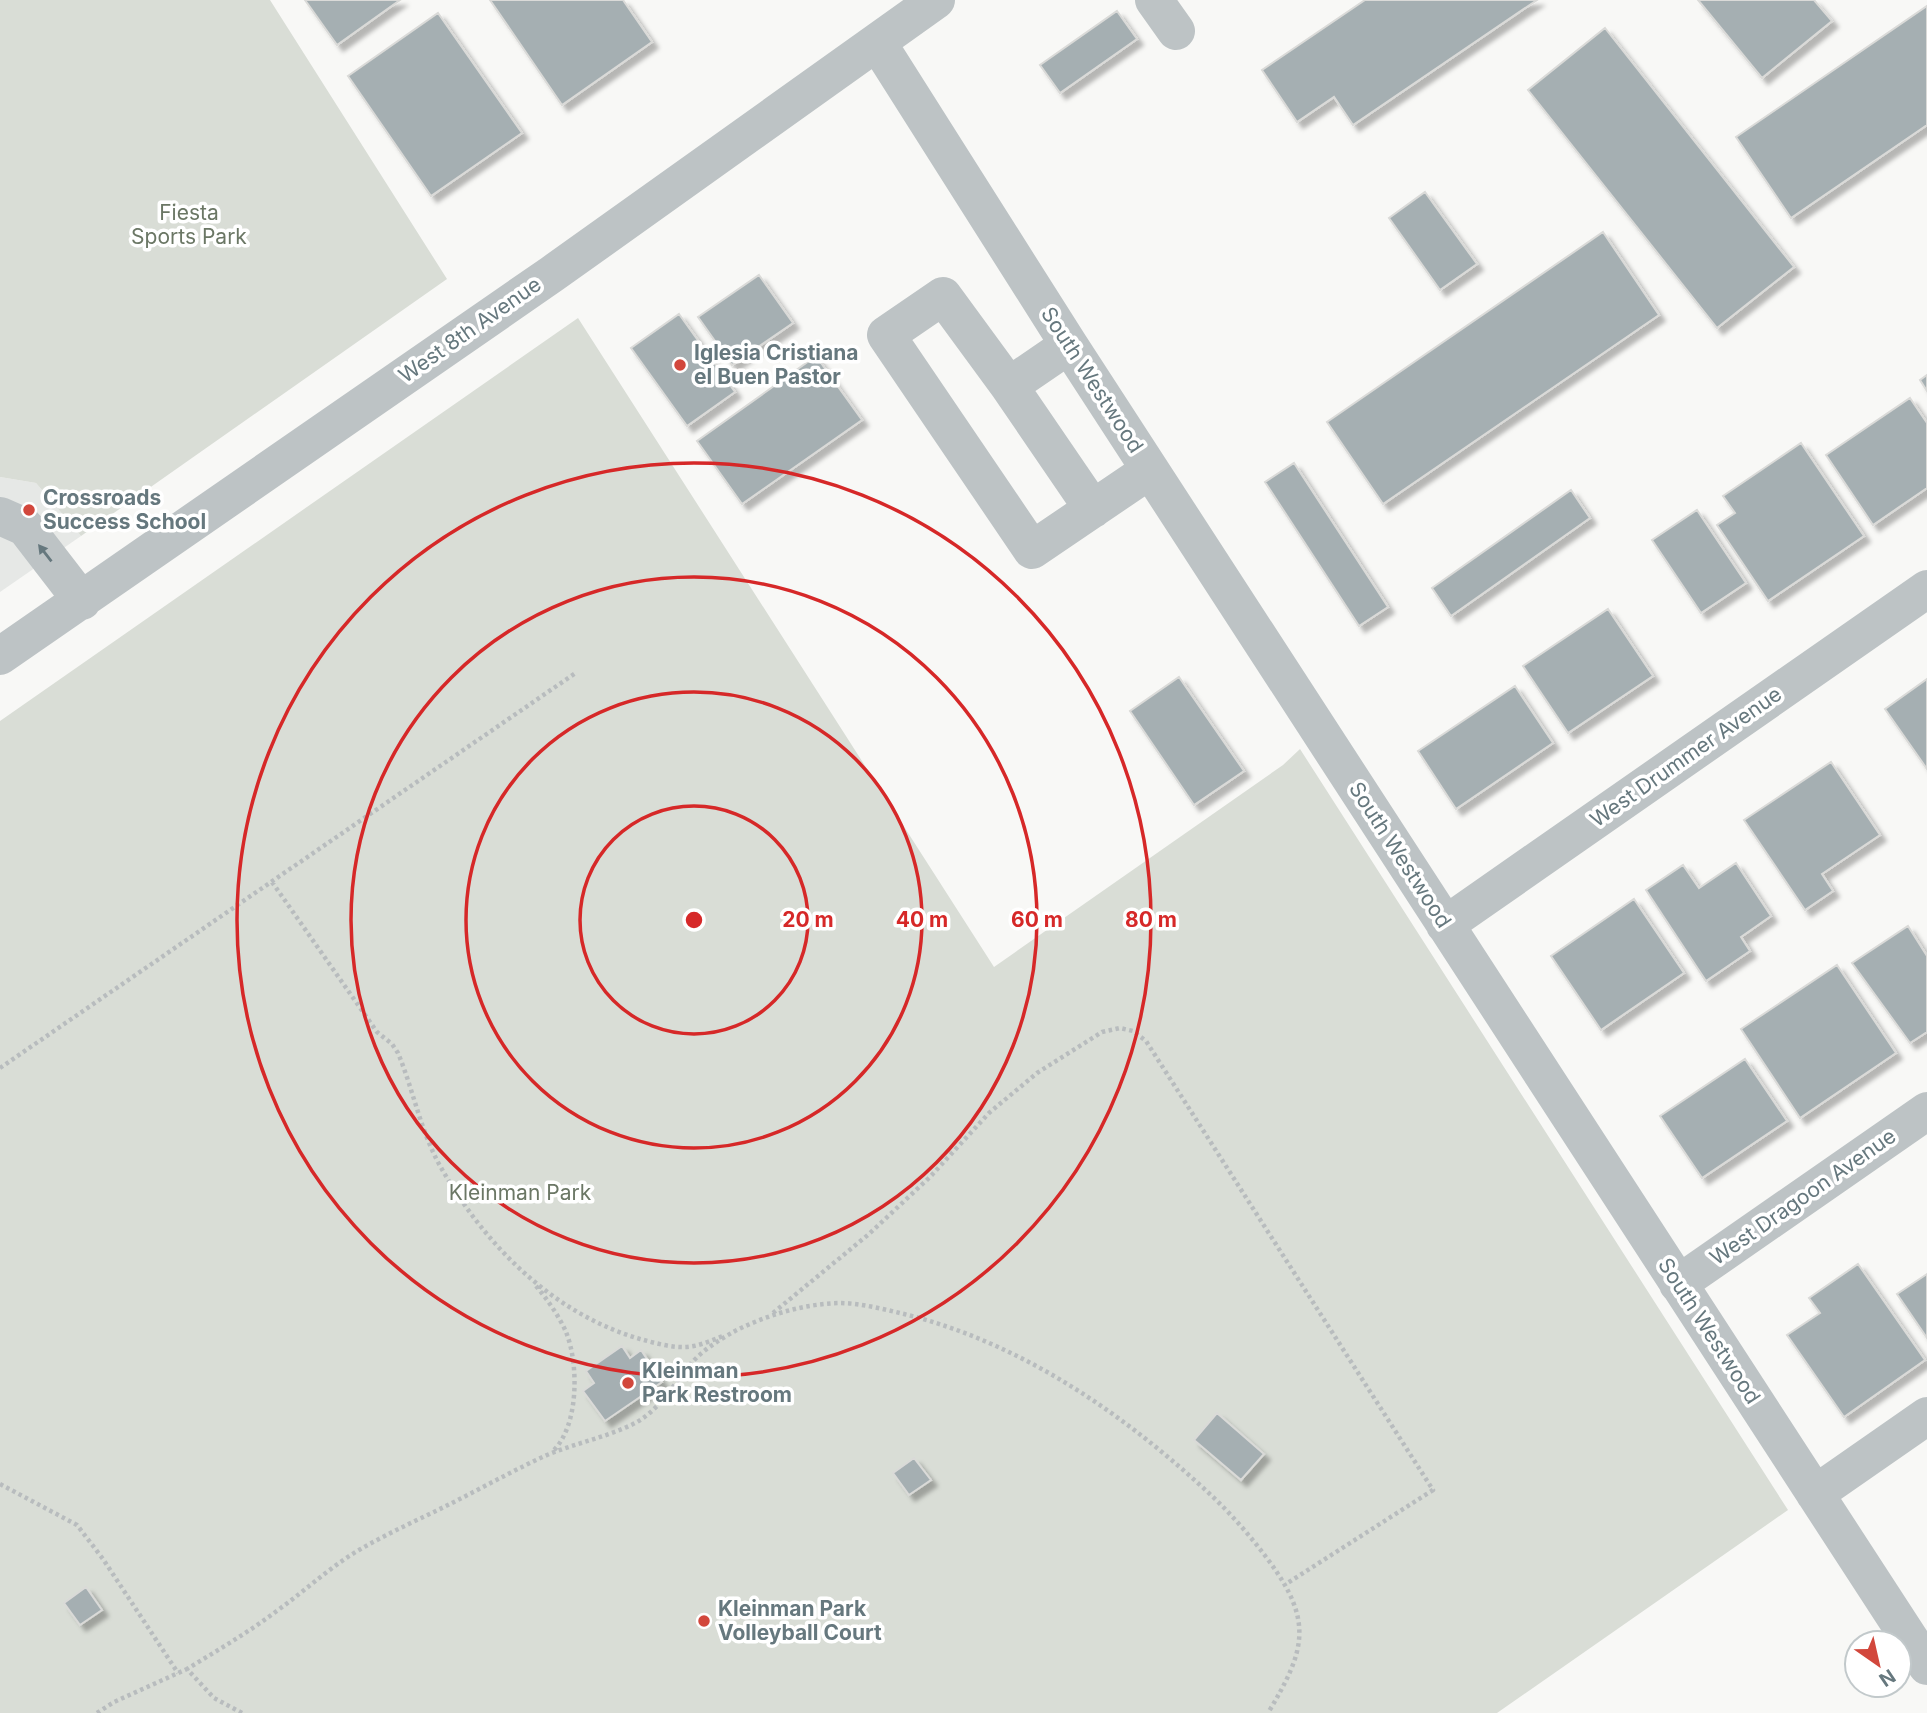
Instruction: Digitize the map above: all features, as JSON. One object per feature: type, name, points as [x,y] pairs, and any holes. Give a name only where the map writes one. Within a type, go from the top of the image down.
[{"type":"street","name":"West 8th Avenue","points":[[0,656],[552,274],[936,0]]},
{"type":"street","points":[[1154,0],[1176,31]]},
{"type":"street","name":"South Westwood","points":[[877,42],[1069,345],[1927,1666]]},
{"type":"street","points":[[1093,509],[1009,386],[943,296],[886,335],[1032,550],[1093,509],[1150,470]]},
{"type":"street","points":[[1009,386],[1069,345]]},
{"type":"street","points":[[0,516],[25,527],[82,601]]},
{"type":"street","name":"West Drummer Avenue","points":[[1446,925],[1927,589]]},
{"type":"street","name":"West Dragoon Avenue","points":[[1678,1284],[1927,1111]]},
{"type":"street","points":[[1815,1494],[1927,1416]]},
{"type":"path","points":[[0,1068],[577,672]]},
{"type":"path","points":[[272,882],[377,1032],[392,1044],[398,1053],[424,1129],[438,1161],[464,1204],[502,1251],[543,1295],[565,1331],[572,1352],[575,1389],[569,1422],[562,1439],[549,1454]]},
{"type":"path","points":[[97,1713],[114,1702],[187,1669],[279,1609],[328,1569],[362,1548],[549,1454],[629,1426],[646,1417],[658,1406],[691,1363],[709,1347],[772,1314],[886,1218],[1010,1093],[1102,1032],[1120,1028],[1133,1031],[1146,1041],[1433,1490],[1286,1584]]},
{"type":"path","points":[[528,1277],[586,1318],[651,1342],[687,1347],[734,1332]]},
{"type":"path","points":[[772,1314],[836,1303],[891,1311],[943,1325],[1046,1371],[1113,1414],[1195,1481],[1235,1519],[1286,1584],[1296,1606],[1300,1624],[1299,1641],[1289,1673],[1268,1713]]},
{"type":"path","points":[[0,1484],[77,1525],[103,1559],[178,1673]]},
{"type":"path","points":[[187,1669],[214,1698],[242,1713]]},
{"type":"shaded area","name":"Crossroads Success School","points":[[0,477],[36,483],[81,536],[0,592]]},
{"type":"green space","name":"Fiesta Sports Park","points":[[0,0],[270,0],[447,279],[81,536],[36,483],[0,477]]},
{"type":"green space","name":"Kleinman Park","points":[[578,318],[994,967],[1283,765],[1300,749],[1788,1510],[1497,1713],[0,1713],[0,721]]},
{"type":"building","points":[[305,0],[400,0],[337,45]]},
{"type":"building","points":[[490,0],[623,0],[652,42],[562,105]]},
{"type":"building","points":[[1365,0],[1537,0],[1353,125],[1334,97],[1297,122],[1262,70]]},
{"type":"building","points":[[1698,0],[1814,0],[1832,21],[1762,78]]},
{"type":"building","points":[[1927,6],[1927,125],[1791,218],[1736,137]]},
{"type":"building","points":[[1117,11],[1137,39],[1060,93],[1040,65]]},
{"type":"building","points":[[438,13],[522,133],[431,196],[348,76]]},
{"type":"building","points":[[1605,28],[1794,267],[1717,328],[1528,90]]},
{"type":"building","points":[[1425,192],[1477,264],[1440,290],[1389,218]]},
{"type":"building","points":[[1603,232],[1659,315],[1383,504],[1327,422]]},
{"type":"building","points":[[759,275],[793,323],[732,365],[698,317]]},
{"type":"building","name":"Iglesia Cristiana el Buen Pastor","points":[[679,314],[735,392],[687,426],[631,348]]},
{"type":"building","points":[[816,356],[862,420],[742,504],[697,441]]},
{"type":"building","points":[[1927,375],[1927,391],[1920,380]]},
{"type":"building","points":[[1910,398],[1927,423],[1927,488],[1873,525],[1826,455]]},
{"type":"building","points":[[1801,443],[1864,536],[1768,601],[1717,525],[1735,513],[1723,496]]},
{"type":"building","points":[[1294,463],[1388,607],[1359,626],[1265,482]]},
{"type":"building","points":[[1571,490],[1590,518],[1451,616],[1432,588]]},
{"type":"building","points":[[1697,510],[1746,583],[1701,613],[1652,540]]},
{"type":"building","points":[[1608,609],[1653,676],[1568,733],[1523,666]]},
{"type":"building","points":[[1179,677],[1244,771],[1194,805],[1130,711]]},
{"type":"building","points":[[1927,679],[1927,769],[1885,709]]},
{"type":"building","points":[[1515,686],[1553,743],[1456,809],[1418,751]]},
{"type":"building","points":[[1831,762],[1880,835],[1822,874],[1833,891],[1805,910],[1744,820]]},
{"type":"building","points":[[1736,863],[1771,916],[1741,937],[1750,951],[1706,981],[1646,890],[1683,865],[1699,888]]},
{"type":"building","points":[[1634,899],[1684,973],[1601,1030],[1551,956]]},
{"type":"building","points":[[1908,926],[1927,956],[1927,1032],[1910,1043],[1852,963]]},
{"type":"building","points":[[1837,965],[1896,1053],[1800,1118],[1741,1029]]},
{"type":"building","points":[[1745,1059],[1787,1121],[1702,1178],[1660,1116]]},
{"type":"building","points":[[1858,1264],[1925,1360],[1844,1417],[1787,1335],[1820,1313],[1809,1298]]},
{"type":"building","points":[[1927,1274],[1927,1338],[1897,1294]]},
{"type":"building","name":"Kleinman Park Restroom","points":[[622,1346],[630,1358],[641,1350],[662,1382],[605,1421],[583,1391],[594,1383],[586,1371]]},
{"type":"building","points":[[1217,1413],[1264,1454],[1241,1480],[1194,1440]]},
{"type":"building","points":[[914,1458],[931,1480],[909,1495],[893,1473]]},
{"type":"building","points":[[86,1587],[102,1610],[80,1625],[64,1603]]},
{"type":"place","name":"Iglesia Cristiana el Buen Pastor","points":[[680,365]]},
{"type":"place","name":"Crossroads Success School","points":[[29,510]]},
{"type":"place","name":"Kleinman Park Restroom","points":[[628,1383]]},
{"type":"place","name":"Kleinman Park Volleyball Court","points":[[704,1621]]}]
